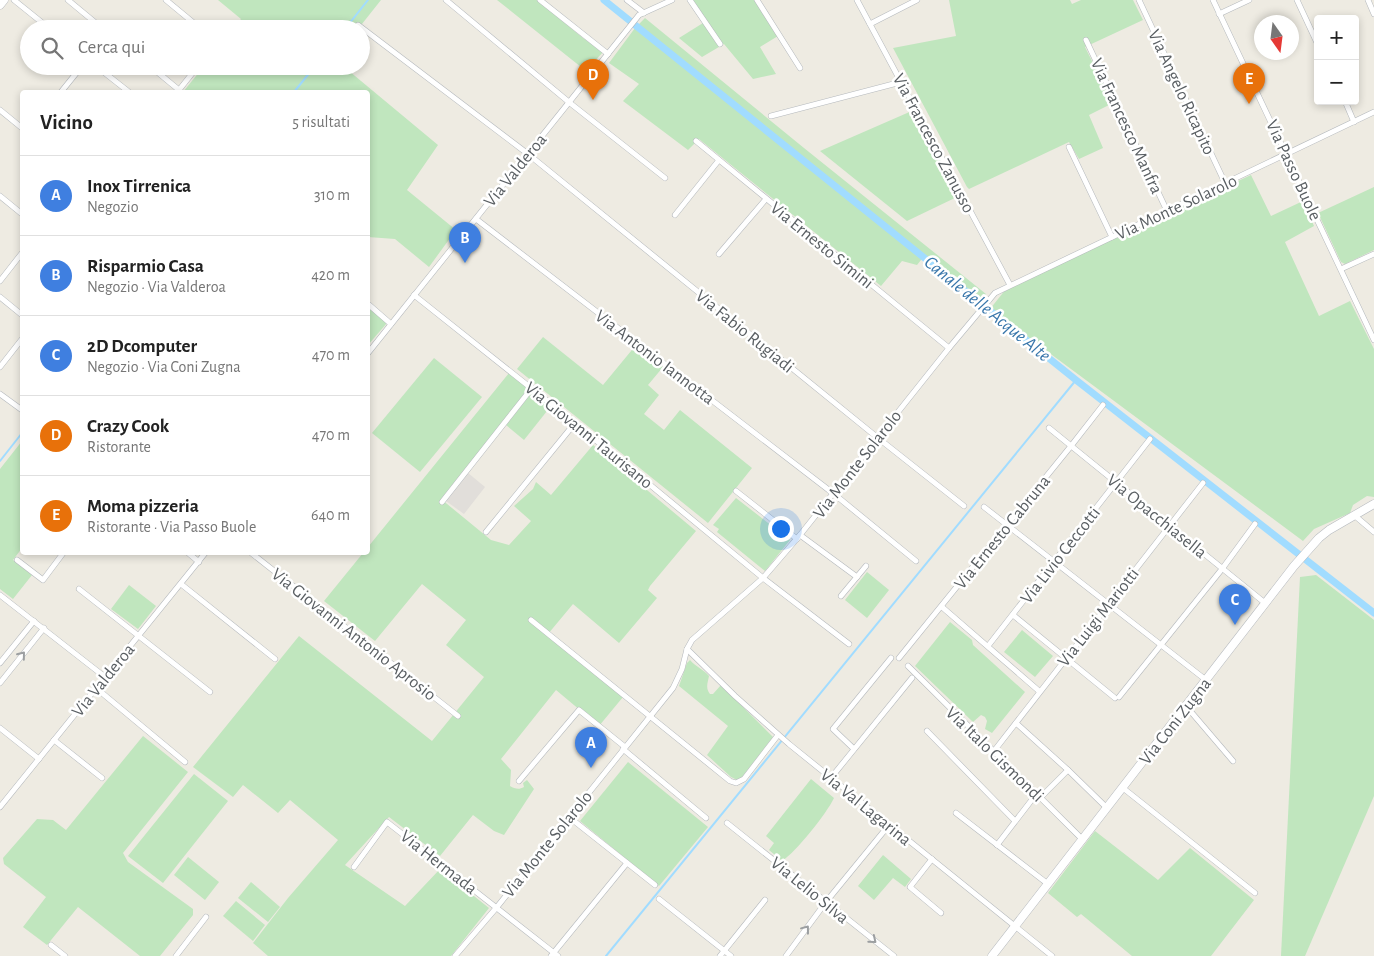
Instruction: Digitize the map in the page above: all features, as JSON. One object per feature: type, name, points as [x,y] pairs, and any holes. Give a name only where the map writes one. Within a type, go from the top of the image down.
[{"type":"street","points":[[0,5],[4,0]]},
{"type":"street","points":[[14,0],[39,20]]},
{"type":"street","points":[[68,0],[92,20]]},
{"type":"street","points":[[166,0],[190,20]]},
{"type":"street","points":[[446,0],[570,103],[665,178]]},
{"type":"street","points":[[540,0],[608,54]]},
{"type":"street","points":[[627,0],[641,14]]},
{"type":"street","name":"Via Valderoa","points":[[370,350],[641,14],[672,0]]},
{"type":"street","points":[[690,0],[720,44]]},
{"type":"street","points":[[757,0],[800,68]]},
{"type":"street","name":"Via Francesco Zanusso","points":[[857,0],[1010,286]]},
{"type":"street","points":[[870,24],[918,0]]},
{"type":"street","name":"Via Angelo Ricapito","points":[[1139,0],[1226,183]]},
{"type":"street","name":"Via Passo Buole","points":[[1213,0],[1374,340]]},
{"type":"street","points":[[1219,14],[1249,0]]},
{"type":"street","points":[[1297,0],[1314,36]]},
{"type":"street","points":[[1368,0],[1374,12]]},
{"type":"street","name":"Via Fabio Rugiadi","points":[[370,34],[528,154],[964,506]]},
{"type":"street","name":"Via Francesco Manfra","points":[[1086,40],[1167,211]]},
{"type":"street","points":[[63,90],[75,75]]},
{"type":"street","points":[[107,75],[126,90]]},
{"type":"street","points":[[161,75],[179,90],[191,75]]},
{"type":"street","points":[[771,116],[901,82]]},
{"type":"street","points":[[1347,105],[1354,122]]},
{"type":"street","points":[[0,110],[20,126]]},
{"type":"street","name":"Via Monte Solarolo","points":[[455,956],[497,907],[673,688],[692,640],[763,578],[834,494],[949,348],[995,293],[1374,112]]},
{"type":"street","name":"Via Ernesto Simini","points":[[696,141],[949,348]]},
{"type":"street","points":[[1069,147],[1112,237]]},
{"type":"street","points":[[674,215],[719,160]]},
{"type":"street","points":[[0,196],[20,212]]},
{"type":"street","points":[[719,254],[766,199]]},
{"type":"street","name":"Via Antonio Iannotta","points":[[476,219],[834,494],[916,561]]},
{"type":"street","points":[[1341,269],[1374,254]]},
{"type":"street","points":[[0,281],[20,256]]},
{"type":"street","name":"Via Giovanni Taurisano","points":[[414,295],[575,422],[763,578],[849,644]]},
{"type":"street","points":[[0,297],[20,313]]},
{"type":"street","points":[[370,306],[391,324]]},
{"type":"street","points":[[0,367],[20,342]]},
{"type":"street","points":[[442,502],[532,388]]},
{"type":"street","points":[[0,394],[20,409]]},
{"type":"street","name":"Via Ernesto Cabruna","points":[[899,658],[942,607],[1102,405]]},
{"type":"street","points":[[486,532],[575,422]]},
{"type":"street","name":"Via Opacchiasella","points":[[1049,428],[1265,604]]},
{"type":"street","name":"Via Livio Ceccotti","points":[[988,646],[1150,439]]},
{"type":"street","name":"Via Luigi Mariotti","points":[[994,751],[1202,483]]},
{"type":"street","points":[[736,491],[798,537],[857,577]]},
{"type":"street","name":"Via Coni Zugna","points":[[992,956],[1294,566],[1329,530],[1374,504]]},
{"type":"street","points":[[984,507],[1206,680]]},
{"type":"street","points":[[1354,515],[1374,532]]},
{"type":"street","points":[[1013,615],[1117,698],[1255,524]]},
{"type":"street","points":[[17,560],[42,580],[62,555]]},
{"type":"street","points":[[191,555],[199,562]]},
{"type":"street","name":"Via Valderoa","points":[[0,806],[204,555]]},
{"type":"street","name":"Via Giovanni Antonio Aprosio","points":[[254,555],[458,716]]},
{"type":"street","points":[[841,596],[866,566]]},
{"type":"street","points":[[181,584],[275,659]]},
{"type":"street","points":[[79,589],[210,692]]},
{"type":"street","points":[[0,595],[105,677]]},
{"type":"street","points":[[942,607],[1039,691]]},
{"type":"street","points":[[0,663],[34,620]]},
{"type":"street","points":[[531,620],[736,784],[744,779],[778,735]]},
{"type":"street","points":[[0,682],[44,628]]},
{"type":"street","name":"Via Val Lagarina","points":[[687,649],[735,696],[830,779],[889,824],[1052,956]]},
{"type":"street","points":[[854,749],[833,730],[891,658]]},
{"type":"street","name":"Via Italo Gismondi","points":[[908,666],[938,698],[994,751],[1037,798],[1083,840]]},
{"type":"street","points":[[830,779],[912,678]]},
{"type":"street","points":[[96,688],[185,762]]},
{"type":"street","points":[[1186,706],[1232,761]]},
{"type":"street","points":[[519,781],[579,710],[706,818]]},
{"type":"street","points":[[1016,723],[1107,808]]},
{"type":"street","points":[[0,728],[39,759]]},
{"type":"street","points":[[927,731],[1015,821]]},
{"type":"street","points":[[54,740],[102,778]]},
{"type":"street","points":[[997,845],[1015,821],[1068,770]]},
{"type":"street","points":[[1123,788],[1255,892]]},
{"type":"street","points":[[956,813],[1048,884]]},
{"type":"street","points":[[569,817],[655,885]]},
{"type":"street","name":"Via Hermada","points":[[354,867],[387,822],[497,907],[554,955]]},
{"type":"street","name":"Via Lelio Silva","points":[[727,824],[894,956]]},
{"type":"street","points":[[786,956],[826,902],[889,824]]},
{"type":"street","points":[[932,859],[910,887],[941,913]]},
{"type":"street","points":[[554,955],[626,863]]},
{"type":"street","points":[[659,898],[731,956]]},
{"type":"street","points":[[720,956],[765,900]]},
{"type":"street","points":[[176,956],[206,917]]},
{"type":"street","points":[[51,945],[65,956]]},
{"type":"shaded area","points":[[468,473],[485,487],[464,514],[446,501]]},
{"type":"green space","points":[[218,0],[381,0],[365,20],[241,19]]},
{"type":"green space","points":[[497,0],[537,0],[603,52],[586,71]]},
{"type":"green space","points":[[687,0],[756,0],[778,36],[760,47],[776,74],[753,79],[724,44],[702,57],[679,38],[703,23]]},
{"type":"green space","points":[[949,0],[1070,0],[1072,4],[1081,0],[1133,0],[1143,20],[1085,47],[1113,103],[1089,115],[1103,148],[1079,159],[1069,142],[969,189],[893,48],[956,36]]},
{"type":"green space","points":[[645,18],[986,294],[981,301],[925,255],[917,265],[902,261],[881,286],[699,139],[688,150],[623,101],[639,84],[609,63],[635,28]]},
{"type":"green space","points":[[197,75],[354,75],[438,145],[407,190],[456,230],[429,267],[395,239],[370,237],[370,90],[185,90]]},
{"type":"green space","points":[[914,110],[959,196],[907,221],[820,151]]},
{"type":"green space","points":[[1251,175],[1271,216],[1303,201],[1314,226],[1285,242],[1319,316],[1350,301],[1374,349],[1374,497],[1367,496],[1353,505],[1350,513],[1314,529],[1303,541],[990,309],[1006,289]]},
{"type":"green space","points":[[1374,187],[1374,250],[1345,264],[1341,262],[1318,213]]},
{"type":"green space","points":[[370,308],[387,323],[370,343]]},
{"type":"green space","points":[[543,337],[603,385],[636,345],[663,367],[648,385],[659,395],[644,414],[664,430],[680,410],[752,468],[708,523],[517,369]]},
{"type":"green space","points":[[434,358],[482,397],[420,472],[372,433]]},
{"type":"green space","points":[[509,373],[529,389],[441,499],[491,540],[509,545],[531,521],[514,506],[533,489],[536,482],[551,495],[593,445],[696,531],[650,586],[648,590],[657,598],[619,643],[573,604],[548,634],[623,697],[599,726],[556,690],[501,759],[511,770],[510,786],[517,789],[522,788],[524,787],[523,783],[527,780],[534,789],[504,835],[494,831],[473,815],[440,856],[389,817],[345,865],[405,906],[440,869],[489,908],[451,956],[268,956],[253,943],[288,898],[338,840],[290,800],[278,813],[243,785],[233,797],[193,767],[299,636],[432,741],[484,677],[446,645],[466,620],[422,584],[375,641],[324,601],[361,555],[370,555],[370,545]]},
{"type":"green space","points":[[533,391],[551,406],[524,440],[506,425]]},
{"type":"green space","points":[[20,444],[20,551],[13,560],[32,575],[13,599],[0,589],[0,469]]},
{"type":"green space","points":[[736,498],[790,540],[765,571],[717,532],[719,529],[713,525]]},
{"type":"green space","points":[[867,572],[889,590],[867,618],[845,600]]},
{"type":"green space","points":[[1316,575],[1374,620],[1374,796],[1305,956],[1281,956],[1300,577]]},
{"type":"green space","points":[[129,585],[156,606],[138,629],[111,609]]},
{"type":"green space","points":[[950,622],[972,640],[973,645],[1025,692],[992,733],[985,729],[987,721],[985,717],[981,715],[973,722],[915,666]]},
{"type":"green space","points":[[1022,630],[1053,656],[1035,677],[1004,652]]},
{"type":"green space","points":[[690,660],[709,676],[707,687],[710,694],[713,694],[721,685],[773,737],[739,781],[731,777],[707,755],[728,726],[679,686],[687,663]]},
{"type":"green space","points":[[143,736],[188,772],[123,853],[128,862],[193,909],[193,915],[160,956],[140,956],[78,907],[47,945],[23,927],[46,897],[4,864],[3,858],[37,819],[53,820],[66,830]]},
{"type":"green space","points":[[628,762],[708,827],[659,886],[580,821]]},
{"type":"green space","points":[[194,774],[228,801],[163,883],[128,856]]},
{"type":"green space","points":[[811,779],[834,798],[811,832],[782,861],[769,850],[774,843],[766,836]]},
{"type":"green space","points":[[1095,831],[1158,880],[1190,848],[1254,900],[1211,956],[1132,956],[1081,914],[1077,917],[1048,893]]},
{"type":"green space","points":[[883,855],[911,879],[905,887],[893,878],[874,900],[858,886]]},
{"type":"green space","points":[[188,857],[219,882],[205,900],[174,875]]},
{"type":"green space","points":[[251,882],[280,907],[268,922],[238,898]]},
{"type":"green space","points":[[236,901],[265,925],[253,941],[223,916]]},
{"type":"waterway","points":[[352,20],[368,0]]},
{"type":"waterway","name":"Canale delle Acque Alte","points":[[604,0],[1076,380],[1374,613]]},
{"type":"waterway","points":[[296,90],[308,75]]},
{"type":"waterway","points":[[606,956],[1076,380]]},
{"type":"waterway","points":[[0,461],[20,436]]},
{"type":"place","name":"Crazy Cook","points":[[593,100]]},
{"type":"place","name":"Moma pizzeria","points":[[1249,104]]},
{"type":"place","name":"Risparmio Casa","points":[[465,263]]},
{"type":"place","name":"2D Dcomputer","points":[[1235,625]]},
{"type":"place","name":"Inox Tirrenica","points":[[591,768]]}]
